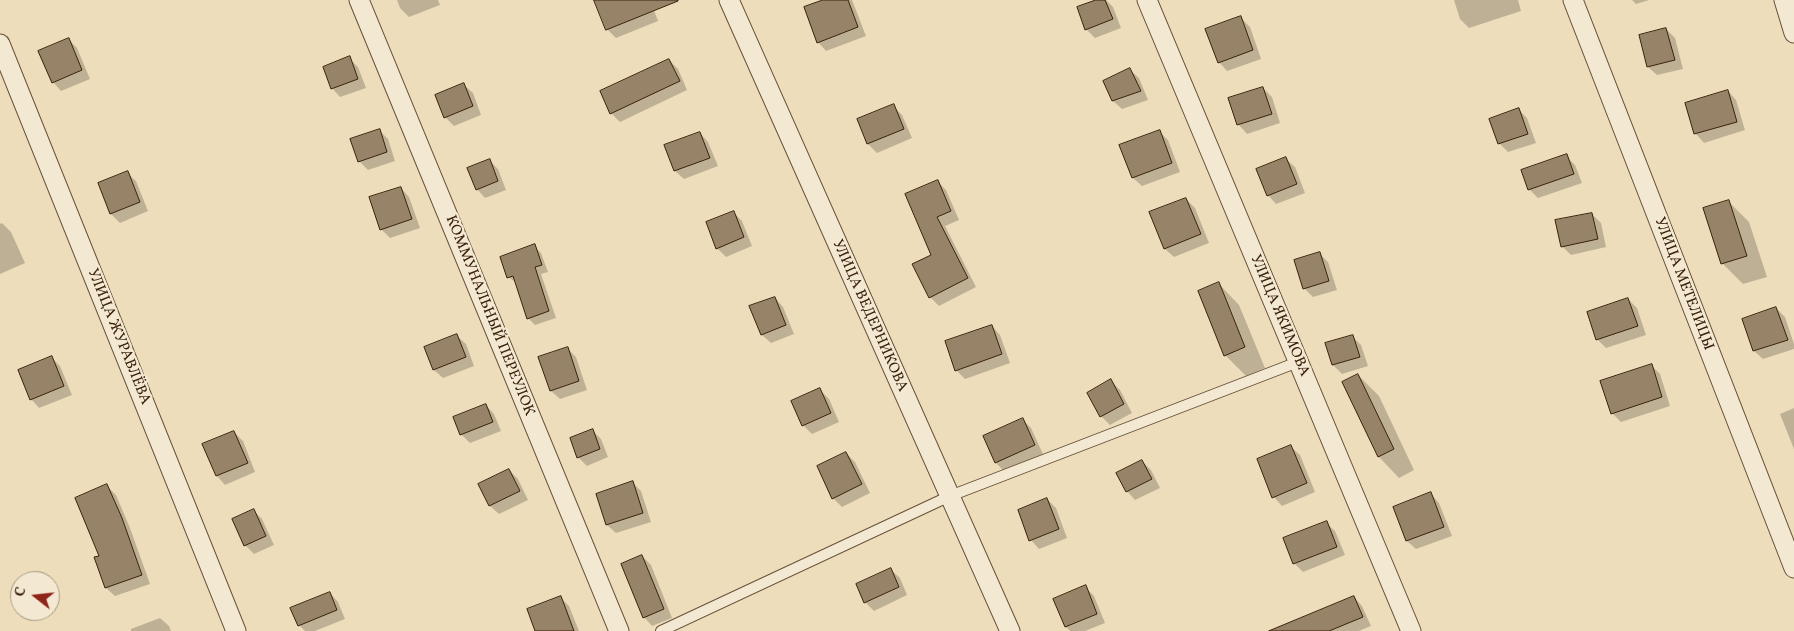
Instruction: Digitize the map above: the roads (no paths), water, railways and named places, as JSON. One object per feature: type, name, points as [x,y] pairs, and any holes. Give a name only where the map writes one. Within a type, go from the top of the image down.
[{"type":"street","name":"КОММУНАЛЬНЫЙ ПЕРЕУЛОК","points":[[359,0],[620,631]]},
{"type":"street","name":"УЛИЦА ВЕДЕРНИКОВА","points":[[729,0],[1010,631]]},
{"type":"street","name":"УЛИЦА ЯКИМОВА","points":[[1147,0],[1411,631]]},
{"type":"street","name":"УЛИЦА МЕТЕЛИЦЫ","points":[[1572,0],[1794,568]]},
{"type":"street","points":[[1784,0],[1794,33]]},
{"type":"street","name":"УЛИЦА ЖУРАВЛЁВА","points":[[0,44],[236,631]]},
{"type":"lane","points":[[661,631],[950,496],[1298,362]]}]
